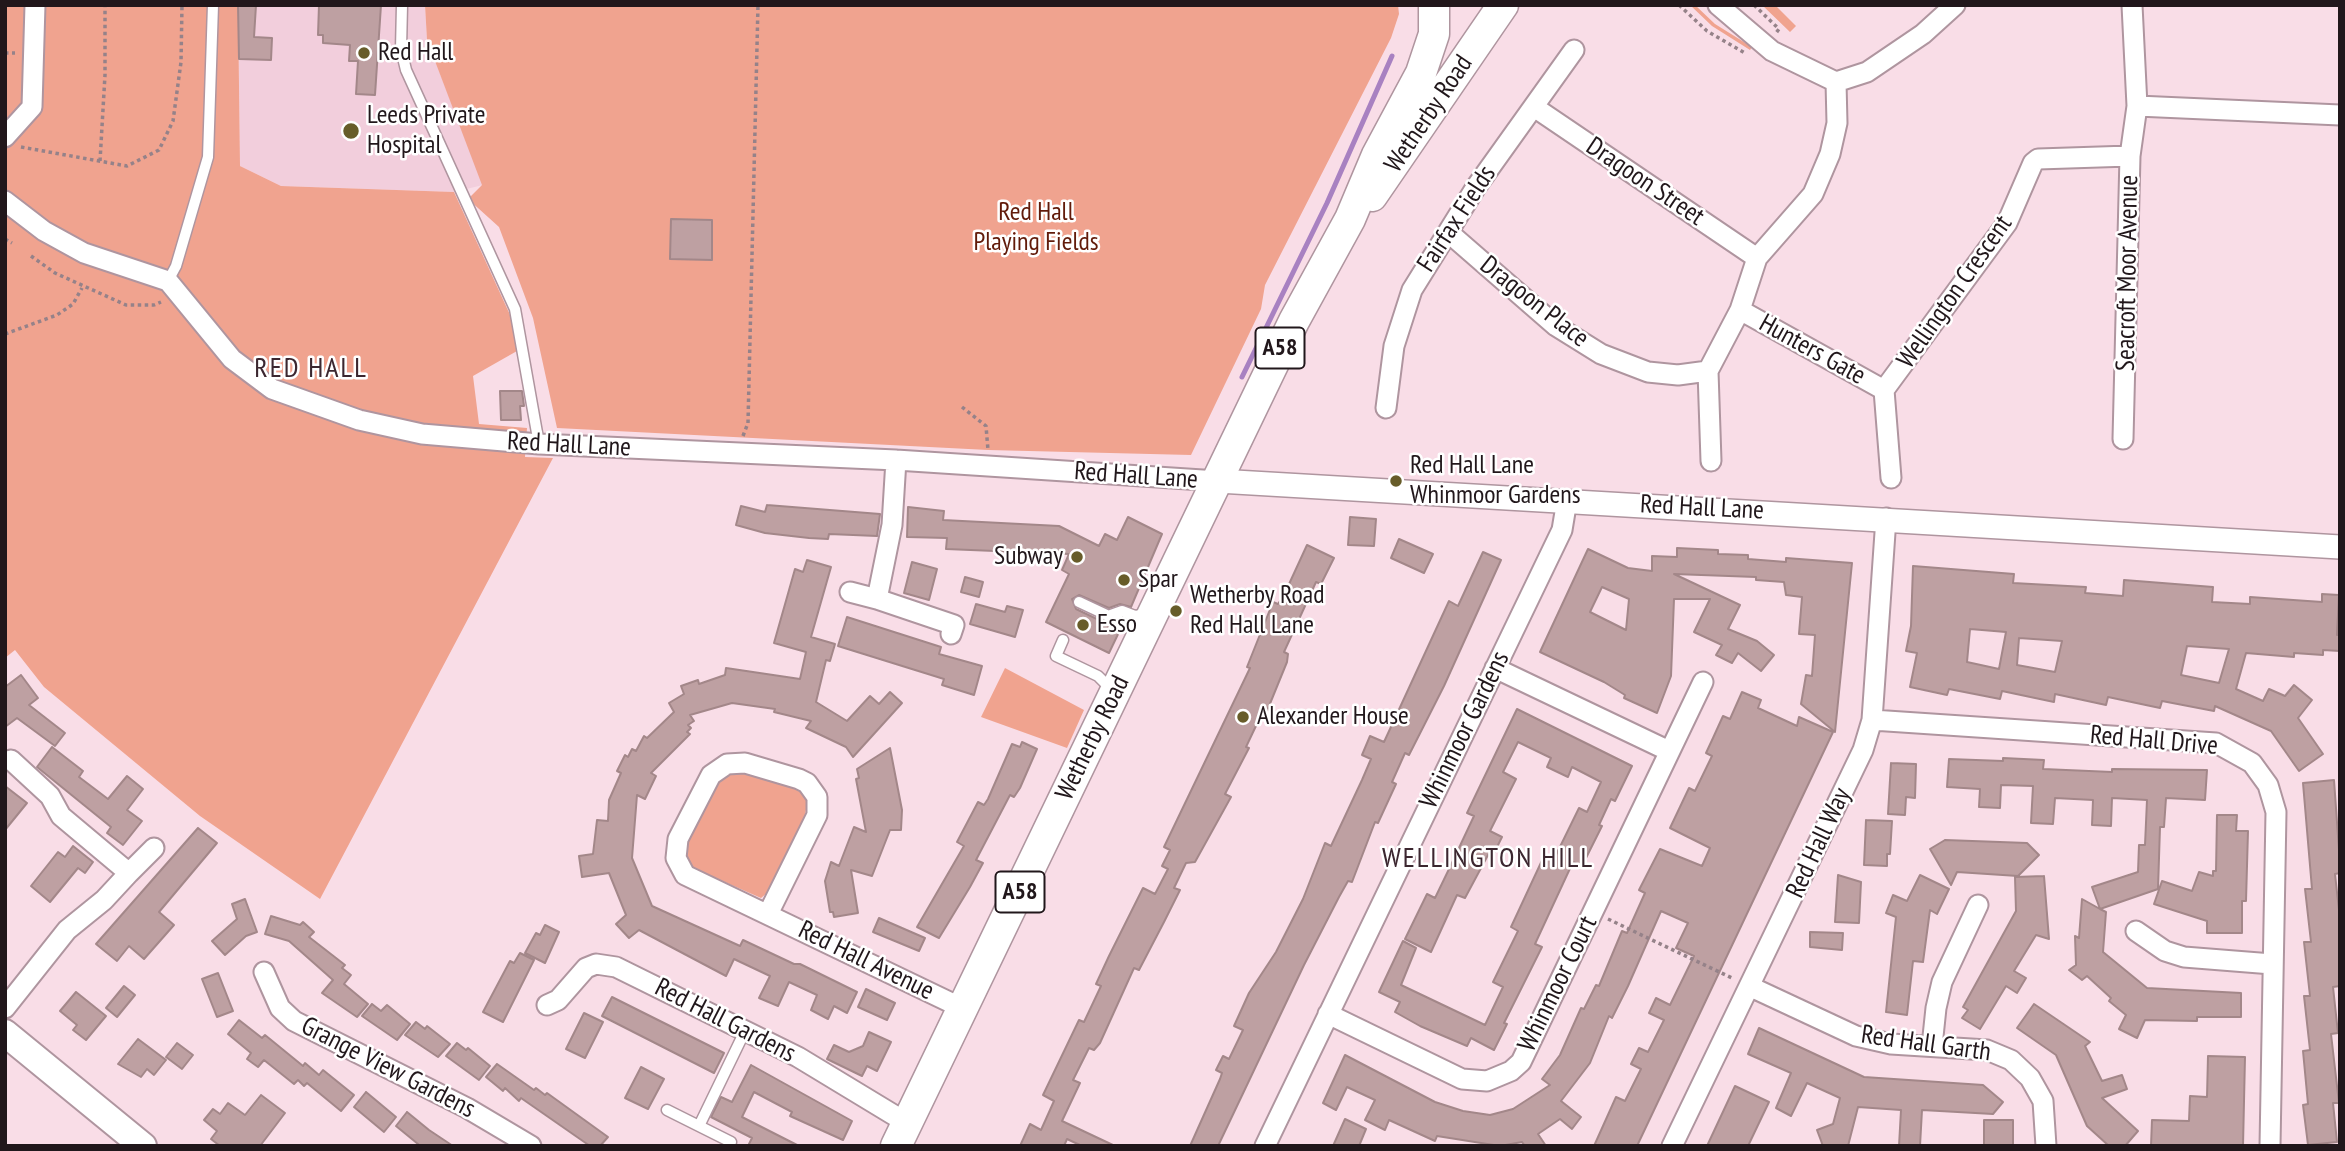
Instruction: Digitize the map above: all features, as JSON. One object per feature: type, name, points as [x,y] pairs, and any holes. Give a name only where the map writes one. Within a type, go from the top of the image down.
[{"type":"main road","name":"Wetherby Road","points":[[902,1134],[1294,321],[1350,219],[1377,155],[1421,73],[1434,34],[1434,5]]},
{"type":"main road","name":"Wetherby Road","points":[[1350,219],[1381,186],[1503,5]]},
{"type":"main road","points":[[5,1033],[143,1146]]},
{"type":"street","points":[[11,142],[32,107],[35,5]]},
{"type":"street","points":[[1723,10],[1772,51],[1836,82],[1867,72],[1923,34],[1955,5]]},
{"type":"street","name":"Seacroft Moor Avenue","points":[[2123,439],[2130,156],[2137,106],[2132,5]]},
{"type":"street","name":"Fairfax Fields","points":[[1386,408],[1394,346],[1412,290],[1448,232],[1574,50]]},
{"type":"street","points":[[1711,461],[1708,371],[1740,310],[1757,258],[1813,194],[1826,164],[1837,123],[1836,82]]},
{"type":"street","points":[[2137,106],[2340,115]]},
{"type":"street","name":"Dragoon Street","points":[[1534,107],[1757,258]]},
{"type":"street","name":"Wellington Crescent","points":[[1891,478],[1884,390],[2007,223],[2033,163],[2038,159],[2130,156]]},
{"type":"street","points":[[5,201],[44,231],[84,253],[174,287]]},
{"type":"street","name":"Dragoon Place","points":[[1448,232],[1556,326],[1601,354],[1648,372],[1678,375],[1708,371]]},
{"type":"street","name":"Red Hall Lane","points":[[174,287],[232,359],[272,389],[359,420],[422,434],[539,444],[895,460],[2340,547]]},
{"type":"street","name":"Hunters Gate","points":[[1740,310],[1884,390]]},
{"type":"street","points":[[877,599],[892,525],[895,460]]},
{"type":"street","name":"Whinmoor Gardens","points":[[1265,1146],[1562,530],[1567,500]]},
{"type":"street","name":"Red Hall Way","points":[[1672,1146],[1863,750],[1872,720],[1886,518]]},
{"type":"street","points":[[850,592],[954,625],[951,634]]},
{"type":"street","points":[[1495,668],[1669,751]]},
{"type":"street","name":"Whinmoor Court","points":[[1328,1014],[1462,1079],[1474,1081],[1500,1077],[1521,1062],[1703,682]]},
{"type":"street","name":"Red Hall Drive","points":[[1872,720],[2216,743],[2241,754],[2252,763],[2268,785],[2276,812],[2270,1146]]},
{"type":"street","points":[[11,759],[50,796],[61,816],[129,873]]},
{"type":"street","name":"Red Hall Avenue","points":[[768,914],[817,815],[817,797],[807,783],[799,779],[746,763],[727,764],[711,775],[678,839],[676,858],[685,874],[964,1009]]},
{"type":"street","points":[[5,1008],[67,930],[104,900],[154,848]]},
{"type":"street","points":[[1932,1046],[1942,982],[1978,905]]},
{"type":"street","points":[[2136,931],[2165,951],[2184,957],[2202,961],[2273,964]]},
{"type":"street","name":"Red Hall Gardens","points":[[547,1005],[558,1000],[586,968],[606,964],[798,1057],[902,1134]]},
{"type":"street","name":"Grange View Gardens","points":[[264,972],[280,1008],[294,1021],[467,1108],[531,1146]]},
{"type":"street","name":"Red Hall Garth","points":[[1751,987],[1856,1036],[1891,1044],[1987,1050],[2021,1068],[2043,1101],[2046,1146]]},
{"type":"lane","points":[[174,287],[176,267],[208,157],[213,5]]},
{"type":"lane","points":[[402,5],[401,49],[406,70],[515,309],[539,444]]},
{"type":"lane","points":[[1079,603],[1129,625],[1148,624]]},
{"type":"lane","points":[[1108,616],[1122,611],[1148,624]]},
{"type":"lane","points":[[1063,640],[1056,656],[1098,676],[1115,692]]},
{"type":"lane","points":[[699,1126],[745,1031]]},
{"type":"lane","points":[[667,1110],[731,1142]]},
{"type":"path","points":[[100,161],[105,5]]},
{"type":"path","points":[[11,142],[127,166],[159,150],[173,121],[181,62],[182,5]]},
{"type":"path","points":[[737,452],[748,423],[758,5]]},
{"type":"path","points":[[1679,5],[1707,31],[1747,54]]},
{"type":"path","points":[[1754,5],[1773,23]]},
{"type":"path","points":[[5,239],[12,243]]},
{"type":"path","points":[[31,256],[82,287],[126,305],[154,305],[174,287]]},
{"type":"path","points":[[5,334],[57,315],[73,304],[82,287]]},
{"type":"path","points":[[962,407],[986,426],[989,439],[987,466]]},
{"type":"path","points":[[1593,912],[1751,987]]},
{"type":"shaded area","name":"Leeds Private Hospital","points":[[238,5],[425,5],[427,40],[483,185],[454,192],[281,186],[240,166]]},
{"type":"green space","points":[[5,5],[238,5],[240,166],[281,186],[454,192],[511,317],[517,351],[473,376],[479,424],[527,428],[525,457],[553,458],[320,899],[200,816],[44,687],[15,650],[5,658]]},
{"type":"green space","name":"Red Hall Playing Fields","points":[[425,5],[1398,5],[1399,14],[1391,38],[1265,285],[1261,309],[1191,455],[988,450],[557,428],[533,318],[499,227],[468,199],[482,185],[427,40]]},
{"type":"green space","points":[[1690,5],[1695,5],[1715,24],[1752,47],[1750,50],[1712,26]]},
{"type":"green space","points":[[1762,5],[1775,5],[1796,26],[1790,32]]},
{"type":"green space","points":[[1005,668],[1084,710],[1067,748],[981,717]]},
{"type":"green space","points":[[742,771],[801,790],[807,802],[805,817],[767,893],[761,898],[693,868],[685,857],[684,844],[717,779],[725,773]]},
{"type":"building","points":[[238,5],[256,5],[254,37],[272,38],[271,60],[239,59]]},
{"type":"building","name":"Red Hall","points":[[319,5],[381,5],[375,95],[356,94],[358,61],[349,61],[350,45],[323,43],[323,35],[318,35]]},
{"type":"building","points":[[671,219],[712,220],[712,260],[670,259]]},
{"type":"building","points":[[500,391],[522,391],[524,406],[520,406],[521,420],[501,420]]},
{"type":"building","points":[[767,505],[880,514],[877,536],[829,534],[828,539],[809,538],[765,533],[736,525],[741,506],[765,512]]},
{"type":"building","points":[[908,507],[944,511],[943,520],[1059,526],[1099,546],[1105,534],[1117,540],[1128,517],[1162,534],[1131,607],[1120,604],[1109,608],[1079,595],[1072,599],[1076,609],[1120,630],[1109,653],[1046,622],[1069,574],[1062,570],[1069,554],[946,549],[947,538],[907,537]]},
{"type":"building","points":[[1350,517],[1376,519],[1374,546],[1348,545]]},
{"type":"building","points":[[1399,539],[1433,554],[1424,573],[1391,558]]},
{"type":"building","points":[[1307,545],[1334,558],[1321,584],[1316,582],[1284,652],[1288,654],[1287,662],[1267,711],[1264,709],[1246,747],[1249,748],[1225,794],[1231,797],[1195,862],[1186,863],[1174,888],[1180,890],[1164,922],[1139,970],[1134,968],[1100,1043],[1094,1050],[1089,1048],[1073,1080],[1080,1083],[1062,1121],[1115,1146],[1082,1146],[1067,1139],[1064,1146],[1020,1146],[1030,1124],[1041,1130],[1054,1101],[1043,1095],[1079,1020],[1084,1022],[1101,986],[1096,984],[1143,888],[1155,894],[1168,869],[1162,866],[1170,850],[1164,847],[1250,668],[1247,667],[1273,602],[1278,604],[1284,595]]},
{"type":"building","points":[[1677,548],[1718,550],[1718,554],[1748,555],[1748,559],[1786,562],[1786,558],[1852,563],[1835,732],[1801,704],[1806,675],[1812,676],[1815,635],[1799,634],[1802,597],[1786,595],[1784,582],[1756,580],[1756,577],[1674,574],[1740,605],[1728,629],[1757,641],[1774,655],[1761,671],[1738,653],[1732,663],[1716,655],[1722,645],[1694,632],[1710,599],[1674,599],[1671,676],[1657,713],[1624,698],[1625,695],[1604,682],[1540,652],[1588,549],[1628,568],[1652,571],[1652,556],[1677,557]],"holes":[[[1602,587],[1629,599],[1626,630],[1590,612]]]},
{"type":"building","points":[[1483,552],[1501,560],[1444,686],[1409,755],[1405,753],[1392,782],[1396,784],[1378,823],[1375,822],[1352,882],[1348,881],[1304,965],[1218,1146],[1190,1146],[1220,1079],[1222,1073],[1216,1070],[1223,1056],[1229,1059],[1243,1030],[1234,1026],[1249,993],[1276,952],[1303,899],[1325,843],[1331,846],[1362,780],[1371,759],[1362,755],[1370,736],[1384,742],[1449,601],[1458,606]]},
{"type":"building","points":[[807,560],[831,567],[811,637],[835,644],[830,661],[826,660],[816,702],[847,721],[870,696],[879,704],[890,692],[902,703],[853,757],[846,747],[806,728],[811,721],[774,712],[775,709],[732,703],[690,715],[694,721],[688,725],[691,728],[687,732],[690,734],[651,773],[656,776],[645,799],[637,795],[632,858],[652,906],[740,946],[743,940],[857,992],[847,1013],[834,1006],[828,1019],[811,1010],[817,995],[789,982],[778,1006],[759,998],[770,976],[734,959],[726,976],[639,930],[629,938],[616,924],[626,915],[609,873],[582,877],[579,856],[593,854],[597,820],[608,821],[609,800],[621,773],[617,771],[625,755],[628,757],[632,749],[636,751],[644,736],[647,738],[674,712],[669,703],[684,694],[681,686],[698,680],[699,684],[725,675],[726,668],[800,679],[806,652],[774,643],[795,569],[803,572]]},
{"type":"building","points":[[912,562],[937,569],[929,600],[904,593]]},
{"type":"building","points":[[1913,566],[2014,574],[2013,583],[2086,587],[2085,593],[2123,596],[2124,580],[2213,587],[2212,602],[2250,604],[2250,597],[2322,602],[2322,594],[2339,595],[2337,635],[2340,635],[2340,651],[2323,650],[2323,655],[2294,653],[2294,657],[2246,653],[2236,689],[2263,701],[2269,689],[2285,696],[2294,685],[2312,700],[2298,718],[2323,754],[2299,771],[2271,731],[2215,706],[2214,711],[2162,701],[2160,708],[2108,697],[2106,705],[2055,694],[2054,702],[2002,691],[2000,699],[1949,689],[1947,695],[1910,687],[1917,653],[1906,651],[1911,626]],"holes":[[[1970,629],[2006,632],[1999,669],[1967,662]],[[2019,638],[2062,641],[2055,672],[2017,665]],[[2187,646],[2229,649],[2219,683],[2181,675]]]},
{"type":"building","points":[[965,577],[983,582],[979,597],[961,592]]},
{"type":"building","points":[[976,604],[1005,612],[1007,606],[1023,610],[1015,637],[970,624]]},
{"type":"building","points":[[847,617],[941,647],[939,654],[982,666],[974,695],[942,685],[944,679],[838,646]]},
{"type":"building","points":[[21,675],[38,698],[29,705],[65,733],[55,746],[17,718],[5,727],[5,687]]},
{"type":"building","points":[[1742,692],[1761,700],[1758,708],[1797,726],[1799,717],[1833,732],[1637,1146],[1594,1146],[1616,1097],[1625,1101],[1641,1069],[1631,1064],[1639,1048],[1648,1052],[1664,1020],[1649,1013],[1656,998],[1670,1005],[1694,956],[1676,948],[1688,923],[1661,911],[1628,986],[1612,1018],[1609,1016],[1590,1063],[1561,1101],[1581,1117],[1572,1129],[1560,1119],[1538,1134],[1546,1146],[1525,1146],[1522,1142],[1500,1146],[1437,1136],[1435,1141],[1389,1120],[1385,1130],[1365,1120],[1375,1100],[1347,1087],[1336,1110],[1323,1103],[1345,1055],[1435,1102],[1463,1111],[1490,1115],[1513,1109],[1550,1085],[1542,1079],[1560,1055],[1581,1008],[1584,1009],[1596,985],[1599,986],[1622,931],[1627,933],[1645,893],[1639,890],[1660,849],[1702,866],[1710,848],[1670,828],[1689,788],[1695,791],[1712,756],[1706,753],[1723,716],[1730,719]]},
{"type":"building","points":[[1517,709],[1632,766],[1615,801],[1611,799],[1599,825],[1602,826],[1582,866],[1573,862],[1535,944],[1542,947],[1504,1023],[1507,1024],[1494,1050],[1471,1038],[1467,1046],[1420,1026],[1395,1012],[1400,1002],[1379,992],[1403,941],[1416,948],[1401,985],[1485,1025],[1503,987],[1493,982],[1518,931],[1511,927],[1545,854],[1554,859],[1579,808],[1587,812],[1601,782],[1572,767],[1568,777],[1547,767],[1551,758],[1518,742],[1503,772],[1516,779],[1490,831],[1502,837],[1492,857],[1488,855],[1465,898],[1457,895],[1431,952],[1405,939],[1427,894],[1435,898],[1474,816],[1467,813]]},
{"type":"building","points":[[1022,742],[1037,749],[1020,788],[1014,797],[1010,795],[976,860],[983,863],[939,938],[917,927],[964,846],[957,842],[978,802],[984,805],[988,799],[1012,744],[1020,747]]},
{"type":"building","points":[[52,747],[83,771],[79,777],[108,799],[127,776],[143,789],[127,810],[142,821],[123,845],[107,833],[111,827],[37,767]]},
{"type":"building","points":[[890,748],[902,810],[901,830],[890,830],[872,876],[851,870],[858,913],[834,917],[833,912],[830,912],[825,881],[831,862],[839,866],[854,827],[866,832],[856,779],[859,778],[857,769]]},
{"type":"building","points":[[2003,758],[2044,760],[2043,769],[2112,772],[2112,769],[2207,770],[2205,800],[2166,798],[2164,827],[2160,827],[2158,889],[2100,909],[2092,887],[2138,872],[2139,845],[2145,845],[2147,800],[2112,798],[2111,826],[2092,825],[2093,800],[2055,798],[2053,824],[2031,823],[2033,786],[2001,785],[2000,808],[1979,807],[1980,789],[1947,787],[1949,759],[2003,761]]},
{"type":"building","points":[[1891,763],[1916,764],[1915,798],[1906,797],[1905,815],[1888,814]]},
{"type":"building","points":[[2334,780],[2340,864],[2340,873],[2335,874],[2340,919],[2340,986],[2333,987],[2338,1033],[2331,1034],[2339,1103],[2333,1103],[2337,1142],[2308,1145],[2303,1105],[2308,1104],[2303,1051],[2310,1050],[2304,996],[2310,996],[2304,942],[2311,942],[2305,889],[2312,889],[2303,783]]},
{"type":"building","points":[[5,786],[27,803],[5,830]]},
{"type":"building","points":[[2217,815],[2237,815],[2236,831],[2248,831],[2246,901],[2242,901],[2242,933],[2207,933],[2207,921],[2154,904],[2162,881],[2192,891],[2199,872],[2213,876],[2213,871],[2216,871]]},
{"type":"building","points":[[1866,820],[1892,821],[1887,866],[1864,865]]},
{"type":"building","points":[[198,828],[217,843],[159,912],[174,925],[144,959],[129,946],[117,961],[96,944]]},
{"type":"building","points":[[1945,840],[2027,843],[2039,855],[2018,876],[1957,872],[1951,885],[1930,849]]},
{"type":"building","points":[[73,846],[93,862],[85,873],[78,868],[50,902],[31,886],[58,852],[65,857]]},
{"type":"building","points":[[1838,875],[1861,882],[1859,923],[1835,922]]},
{"type":"building","points":[[1920,875],[1949,889],[1937,914],[1930,910],[1923,962],[1913,961],[1907,1015],[1886,1012],[1896,917],[1886,913],[1893,895],[1907,901]]},
{"type":"building","points":[[2044,876],[2049,939],[2036,935],[2014,971],[2026,978],[2017,993],[2006,986],[1980,1029],[1962,1018],[1968,1010],[1963,1007],[2016,911],[2015,877]]},
{"type":"building","points":[[245,899],[257,932],[246,936],[225,955],[212,941],[237,919],[232,904]]},
{"type":"building","points":[[2082,899],[2106,912],[2103,952],[2147,988],[2241,993],[2241,1017],[2197,1017],[2197,1021],[2145,1020],[2137,1038],[2119,1029],[2126,1015],[2109,1001],[2111,998],[2087,976],[2082,980],[2069,970],[2076,965],[2075,936],[2079,938]]},
{"type":"building","points":[[271,916],[300,925],[303,922],[314,932],[309,937],[345,965],[342,968],[351,975],[344,984],[368,1004],[357,1017],[322,993],[333,980],[289,941],[265,934]]},
{"type":"building","points":[[879,918],[925,938],[919,951],[873,932]]},
{"type":"building","points":[[545,925],[559,932],[545,963],[525,953],[536,933],[540,935]]},
{"type":"building","points":[[1810,932],[1843,933],[1842,950],[1810,947]]},
{"type":"building","points":[[520,953],[534,960],[503,1022],[483,1012],[510,961],[514,963]]},
{"type":"building","points":[[218,973],[233,1011],[217,1017],[202,979]]},
{"type":"building","points":[[124,986],[135,995],[117,1017],[106,1008]]},
{"type":"building","points":[[866,989],[895,1003],[887,1020],[858,1007]]},
{"type":"building","points":[[76,992],[106,1016],[86,1040],[73,1030],[77,1025],[60,1011]]},
{"type":"building","points":[[612,997],[724,1053],[714,1073],[602,1016]]},
{"type":"building","points":[[372,1004],[381,1011],[387,1005],[410,1024],[397,1040],[362,1016]]},
{"type":"building","points":[[2034,1004],[2090,1042],[2085,1046],[2102,1081],[2122,1075],[2127,1089],[2102,1098],[2138,1131],[2125,1146],[2109,1146],[2087,1126],[2056,1055],[2017,1028]]},
{"type":"building","points":[[584,1013],[603,1022],[585,1058],[566,1049]]},
{"type":"building","points":[[239,1020],[262,1038],[265,1035],[303,1066],[305,1063],[319,1075],[323,1070],[354,1095],[341,1111],[307,1083],[304,1086],[298,1080],[294,1084],[264,1060],[258,1067],[247,1059],[251,1053],[228,1034]]},
{"type":"building","points":[[416,1022],[425,1029],[427,1026],[450,1044],[438,1057],[405,1035]]},
{"type":"building","points":[[1759,1028],[1864,1077],[1983,1085],[2003,1102],[1993,1114],[1922,1110],[1920,1146],[1899,1146],[1901,1110],[1858,1107],[1848,1146],[1823,1146],[1817,1130],[1833,1124],[1840,1098],[1807,1083],[1791,1116],[1776,1108],[1791,1073],[1748,1054]]},
{"type":"building","points":[[869,1032],[891,1042],[877,1071],[867,1066],[862,1076],[827,1059],[834,1045],[849,1052],[863,1046]]},
{"type":"building","points":[[138,1039],[166,1060],[154,1075],[147,1069],[141,1077],[118,1064]]},
{"type":"building","points":[[177,1043],[193,1055],[182,1069],[166,1057]]},
{"type":"building","points":[[457,1043],[466,1050],[468,1048],[490,1066],[479,1080],[446,1056]]},
{"type":"building","points":[[2208,1056],[2245,1057],[2243,1146],[2151,1146],[2152,1120],[2189,1121],[2190,1096],[2207,1097]]},
{"type":"building","points":[[497,1064],[534,1090],[536,1088],[545,1095],[547,1093],[608,1137],[600,1146],[590,1146],[521,1098],[519,1101],[505,1088],[503,1091],[486,1077]]},
{"type":"building","points":[[751,1065],[852,1121],[843,1140],[790,1116],[792,1112],[754,1092],[742,1117],[799,1146],[748,1146],[752,1138],[711,1117],[721,1097],[732,1102]]},
{"type":"building","points":[[641,1067],[664,1079],[648,1109],[625,1098]]},
{"type":"building","points":[[1735,1086],[1769,1102],[1748,1146],[1707,1146]]},
{"type":"building","points":[[366,1092],[396,1117],[384,1132],[354,1107]]},
{"type":"building","points":[[261,1095],[285,1113],[260,1146],[220,1146],[211,1139],[217,1131],[204,1120],[213,1109],[220,1114],[228,1103],[245,1115]]},
{"type":"building","points":[[407,1112],[453,1146],[416,1146],[418,1144],[396,1126]]},
{"type":"building","points":[[1345,1119],[1366,1129],[1359,1146],[1333,1146]]},
{"type":"building","points":[[1984,1120],[2013,1120],[2013,1146],[1984,1146]]},
{"type":"waterway","points":[[1242,377],[1327,203],[1392,56]]},
{"type":"place","name":"Red Hall","points":[[364,53]]},
{"type":"place","name":"Leeds Private Hospital","points":[[351,131]]},
{"type":"place","name":"Red Hall Lane Whinmoor Gardens","points":[[1396,481]]},
{"type":"place","name":"Subway","points":[[1077,557]]},
{"type":"place","name":"Spar","points":[[1124,580]]},
{"type":"place","name":"Wetherby Road Red Hall Lane","points":[[1176,611]]},
{"type":"place","name":"Esso","points":[[1083,625]]},
{"type":"place","name":"Alexander House","points":[[1243,717]]},
{"type":"district","name":"RED HALL","points":[[311,369]]},
{"type":"district","name":"WELLINGTON HILL","points":[[1488,859]]}]
